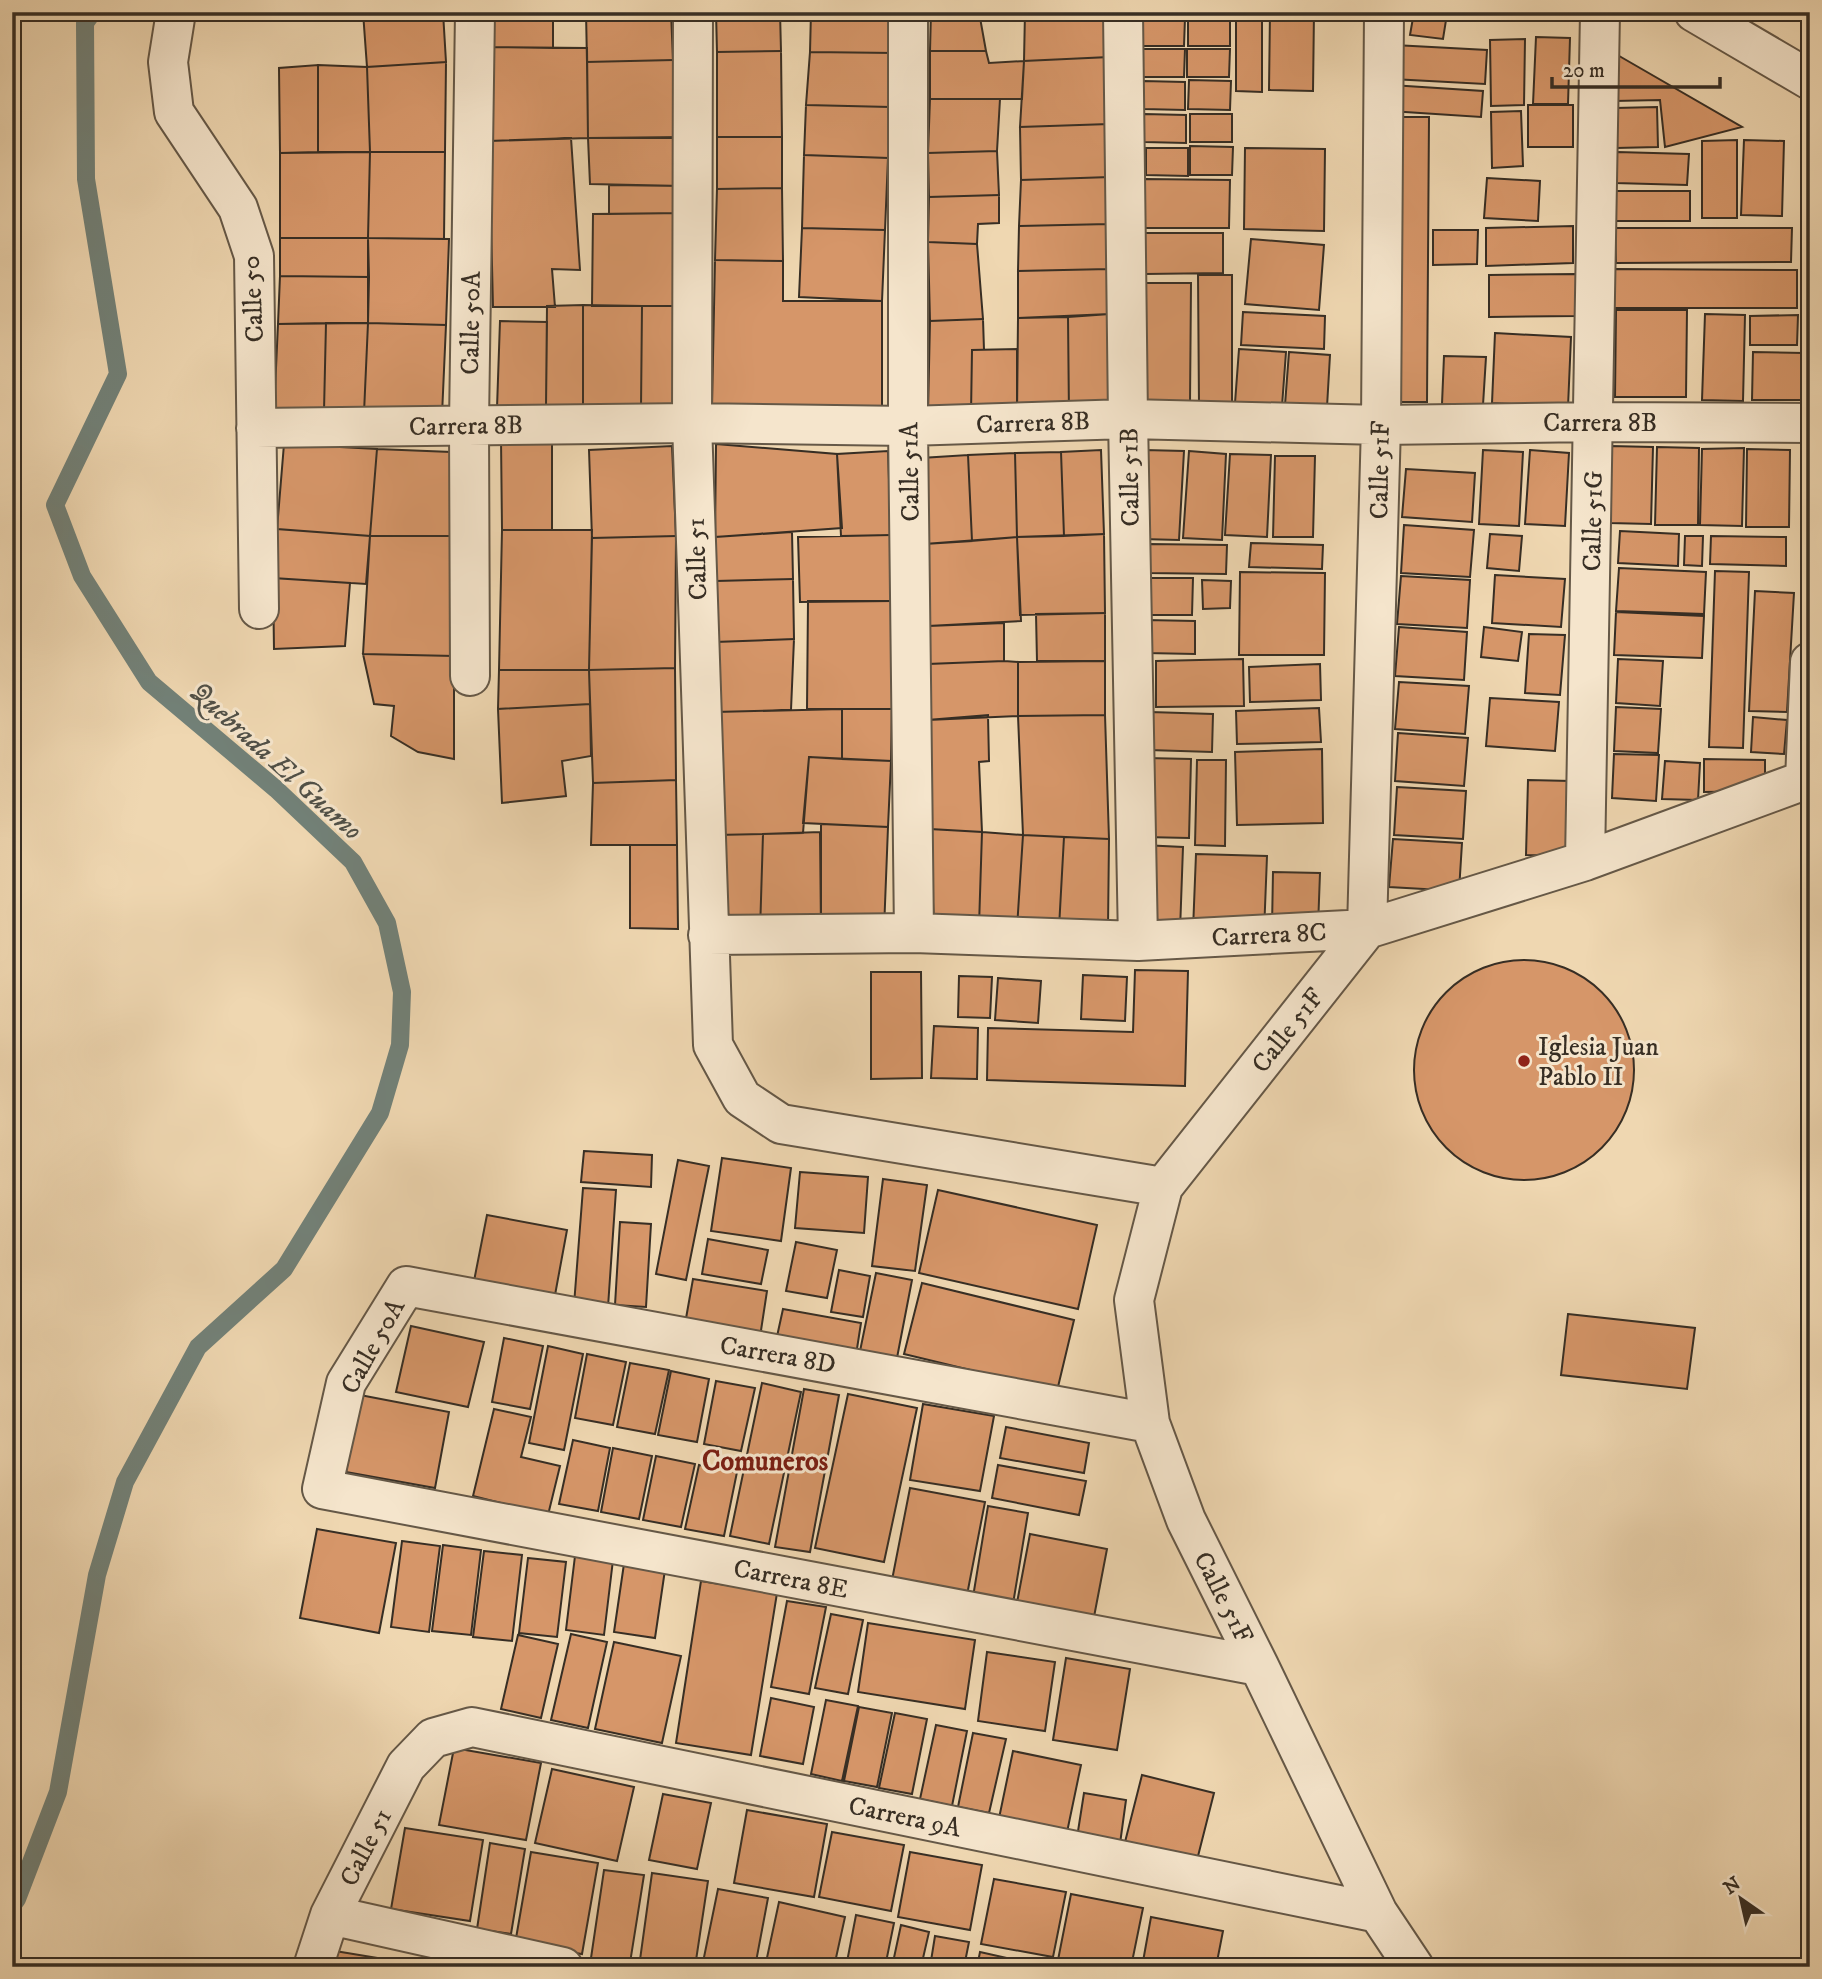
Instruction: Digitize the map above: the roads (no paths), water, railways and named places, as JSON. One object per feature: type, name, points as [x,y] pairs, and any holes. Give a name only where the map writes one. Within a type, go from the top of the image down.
[{"type":"street","name":"Calle 50","points":[[176,12],[168,62],[174,112],[238,208],[254,256],[259,609]]},
{"type":"street","name":"Calle 50A","points":[[470,676],[469,424],[475,12]]},
{"type":"street","name":"Calle 51","points":[[693,12],[692,423],[713,1045],[742,1098],[781,1124],[1163,1187]]},
{"type":"street","name":"Calle 51A","points":[[908,12],[908,426],[914,933]]},
{"type":"street","name":"Calle 51B","points":[[1123,12],[1138,941]]},
{"type":"street","name":"Calle 51F","points":[[1384,12],[1381,425],[1367,929],[1163,1187],[1134,1300],[1150,1423],[1185,1520],[1378,1913],[1414,1967]]},
{"type":"street","name":"Calle 51G","points":[[1585,861],[1600,12]]},
{"type":"street","points":[[1694,12],[1810,80]]},
{"type":"street","name":"Carrera 8B","points":[[256,428],[692,423],[908,426],[1128,419],[1381,425],[1810,423]]},
{"type":"street","name":"Carrera 8C","points":[[708,934],[914,933],[1138,941],[1367,929],[1585,861],[1805,780],[1810,662]]},
{"type":"street","name":"Calle 50A","points":[[322,1489],[346,1383],[406,1286]]},
{"type":"street","name":"Carrera 8D","points":[[406,1286],[1150,1423]]},
{"type":"street","name":"Carrera 8E","points":[[322,1489],[1259,1666]]},
{"type":"street","name":"Carrera 9A","points":[[433,1738],[472,1727],[1378,1913]]},
{"type":"street","name":"Calle 51","points":[[313,1967],[330,1915],[406,1766],[433,1738]]},
{"type":"street","points":[[330,1915],[563,1967]]},
{"type":"waterway","name":"Quebrada El Guamo","points":[[12,1906],[58,1792],[97,1575],[125,1482],[198,1347],[284,1269],[380,1113],[400,1045],[402,992],[387,923],[353,862],[276,789],[149,682],[82,576],[55,505],[118,374],[86,179],[85,23],[93,12]]},
{"type":"place","name":"Iglesia Juan Pablo II","points":[[1524,1061]]},
{"type":"district","name":"Comuneros","points":[[765,1460]]}]
